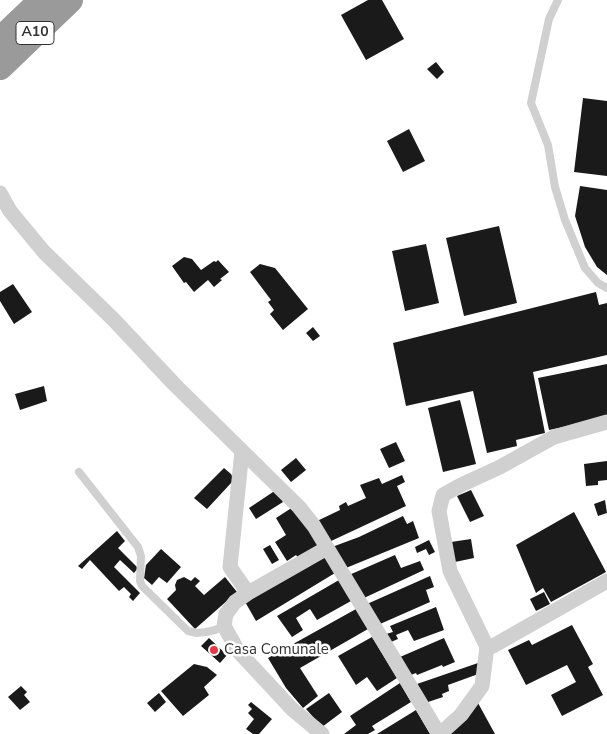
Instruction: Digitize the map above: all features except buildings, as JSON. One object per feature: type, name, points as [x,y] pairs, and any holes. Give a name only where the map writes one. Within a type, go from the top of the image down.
[{"type":"highway","name":"A10","points":[[0,40],[42,0]]},
{"type":"highway","name":"A10","points":[[0,67],[70,0]]},
{"type":"street","points":[[0,193],[10,211],[44,252],[299,507],[314,526],[439,734],[461,715],[482,686],[487,646],[450,571],[439,511],[444,495],[554,437],[607,422]]},
{"type":"street","points":[[242,451],[230,567],[248,592]]},
{"type":"street","points":[[322,734],[292,709],[238,651],[224,626],[226,614],[234,602],[248,592],[327,548]]},
{"type":"street","points":[[487,646],[493,646],[607,581]]},
{"type":"lane","points":[[558,0],[549,19],[531,103],[548,145],[555,187],[565,220],[585,268],[598,283],[607,288]]},
{"type":"lane","points":[[80,472],[138,547],[141,556],[140,581],[142,586],[188,631],[206,632],[224,626]]},
{"type":"place","name":"Casa Comunale","points":[[214,650]]}]
